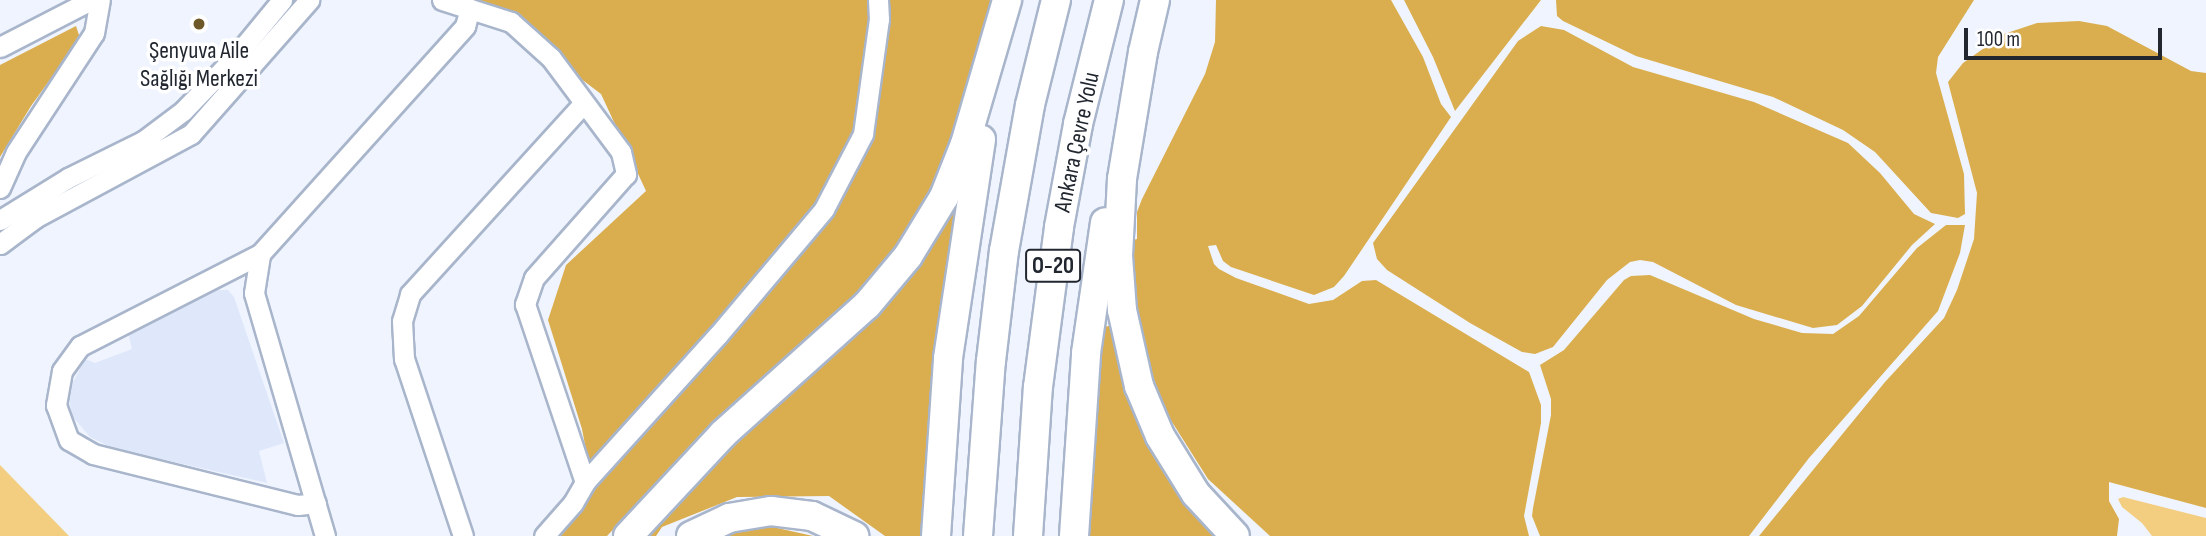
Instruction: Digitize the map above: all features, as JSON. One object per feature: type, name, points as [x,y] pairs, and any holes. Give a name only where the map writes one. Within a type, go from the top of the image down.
[{"type":"highway","points":[[628,536],[723,434],[867,305],[908,256],[944,197],[962,153],[1007,0]]},
{"type":"highway","points":[[936,536],[948,358],[956,293],[982,134],[1015,0]]},
{"type":"highway","name":"O-20","points":[[978,536],[1000,279],[1028,117],[1056,0]]},
{"type":"highway","name":"Ankara Çevre Yolu","points":[[1028,536],[1038,387],[1057,240],[1078,124],[1109,0]]},
{"type":"highway","points":[[1074,536],[1081,408],[1092,301],[1112,185],[1155,0]]},
{"type":"highway","points":[[1143,52],[1122,179],[1118,223],[1119,285],[1128,340],[1139,386],[1170,455],[1196,494],[1235,536]]},
{"type":"highway","points":[[691,536],[729,518],[771,511],[812,516],[854,536]]},
{"type":"street","points":[[0,47],[92,0]]},
{"type":"street","points":[[0,188],[16,152],[94,33],[100,0]]},
{"type":"street","points":[[0,220],[68,178],[143,141],[183,111],[235,57],[282,0]]},
{"type":"street","points":[[0,244],[35,218],[191,134],[309,0]]},
{"type":"street","points":[[442,0],[511,22],[551,58],[621,152],[626,174],[534,278],[525,304],[585,482]]},
{"type":"street","points":[[544,536],[573,503],[585,482],[718,335],[824,209],[863,134],[879,19],[878,0]]},
{"type":"street","points":[[316,503],[298,505],[93,454],[69,440],[56,405],[62,371],[80,346],[260,254],[466,26],[470,9]]},
{"type":"street","points":[[463,536],[404,359],[402,321],[410,294],[584,103]]},
{"type":"street","points":[[260,254],[254,293],[325,536]]},
{"type":"shaded area","points":[[473,0],[993,0],[969,101],[920,222],[843,315],[719,419],[607,536],[555,536],[593,487],[582,429],[548,320],[566,265],[646,191],[601,94],[485,6]]},
{"type":"shaded area","points":[[1216,0],[1391,0],[1423,57],[1441,104],[1451,117],[1344,276],[1334,287],[1314,295],[1231,267],[1223,261],[1216,245],[1208,246],[1214,264],[1219,269],[1236,278],[1309,304],[1333,300],[1362,281],[1376,280],[1529,372],[1541,405],[1541,423],[1524,516],[1529,536],[1270,536],[1208,479],[1167,414],[1139,340],[1125,242],[1137,239],[1137,212],[1142,199],[1205,74],[1215,42]]},
{"type":"shaded area","points":[[1404,0],[1541,0],[1455,111],[1433,57]]},
{"type":"shaded area","points":[[1556,0],[1974,0],[1938,57],[1936,73],[1964,174],[1965,214],[1958,218],[1931,213],[1875,152],[1843,130],[1773,97],[1636,56],[1563,21],[1557,16]]},
{"type":"shaded area","points":[[2079,21],[2107,26],[2191,71],[2206,73],[2206,508],[2109,482],[2109,501],[2119,519],[2117,536],[1759,536],[1885,382],[1944,318],[1957,290],[1974,239],[1977,193],[1948,82],[1963,63],[2004,34],[2037,23]]},
{"type":"shaded area","points":[[76,26],[80,38],[31,106],[0,157],[0,65]]},
{"type":"shaded area","points":[[1541,26],[1564,30],[1633,67],[1754,102],[1848,143],[1880,173],[1914,214],[1935,224],[1912,245],[1862,306],[1837,325],[1813,328],[1736,305],[1653,262],[1640,260],[1630,262],[1607,280],[1553,347],[1535,354],[1522,352],[1470,323],[1387,270],[1377,259],[1373,243],[1518,41]]},
{"type":"shaded area","points":[[950,208],[961,215],[930,536],[885,536],[829,496],[737,497],[662,527],[656,536],[637,536],[749,424],[829,358],[900,289]]},
{"type":"shaded area","points":[[1946,225],[1965,225],[1960,253],[1938,311],[1809,458],[1749,536],[1540,536],[1532,516],[1551,415],[1551,399],[1540,365],[1564,350],[1624,280],[1631,276],[1650,275],[1754,319],[1802,333],[1833,334],[1859,316],[1917,248]]},
{"type":"shaded area","points":[[217,290],[228,290],[234,297],[284,443],[259,451],[267,483],[112,448],[90,437],[73,417],[67,394],[85,359],[95,363],[132,349],[128,333]]},
{"type":"shaded area","points":[[1111,326],[1129,401],[1141,428],[1173,484],[1215,536],[1080,536],[1096,327]]},
{"type":"shaded area","points":[[0,465],[69,536],[0,536]]},
{"type":"shaded area","points":[[2123,497],[2206,518],[2206,536],[2152,536],[2142,523],[2122,507],[2118,499]]},
{"type":"shaded area","points":[[773,527],[813,536],[722,536],[740,530]]},
{"type":"place","name":"Şenyuva Aile Sağlığı Merkezi","points":[[199,24]]}]
